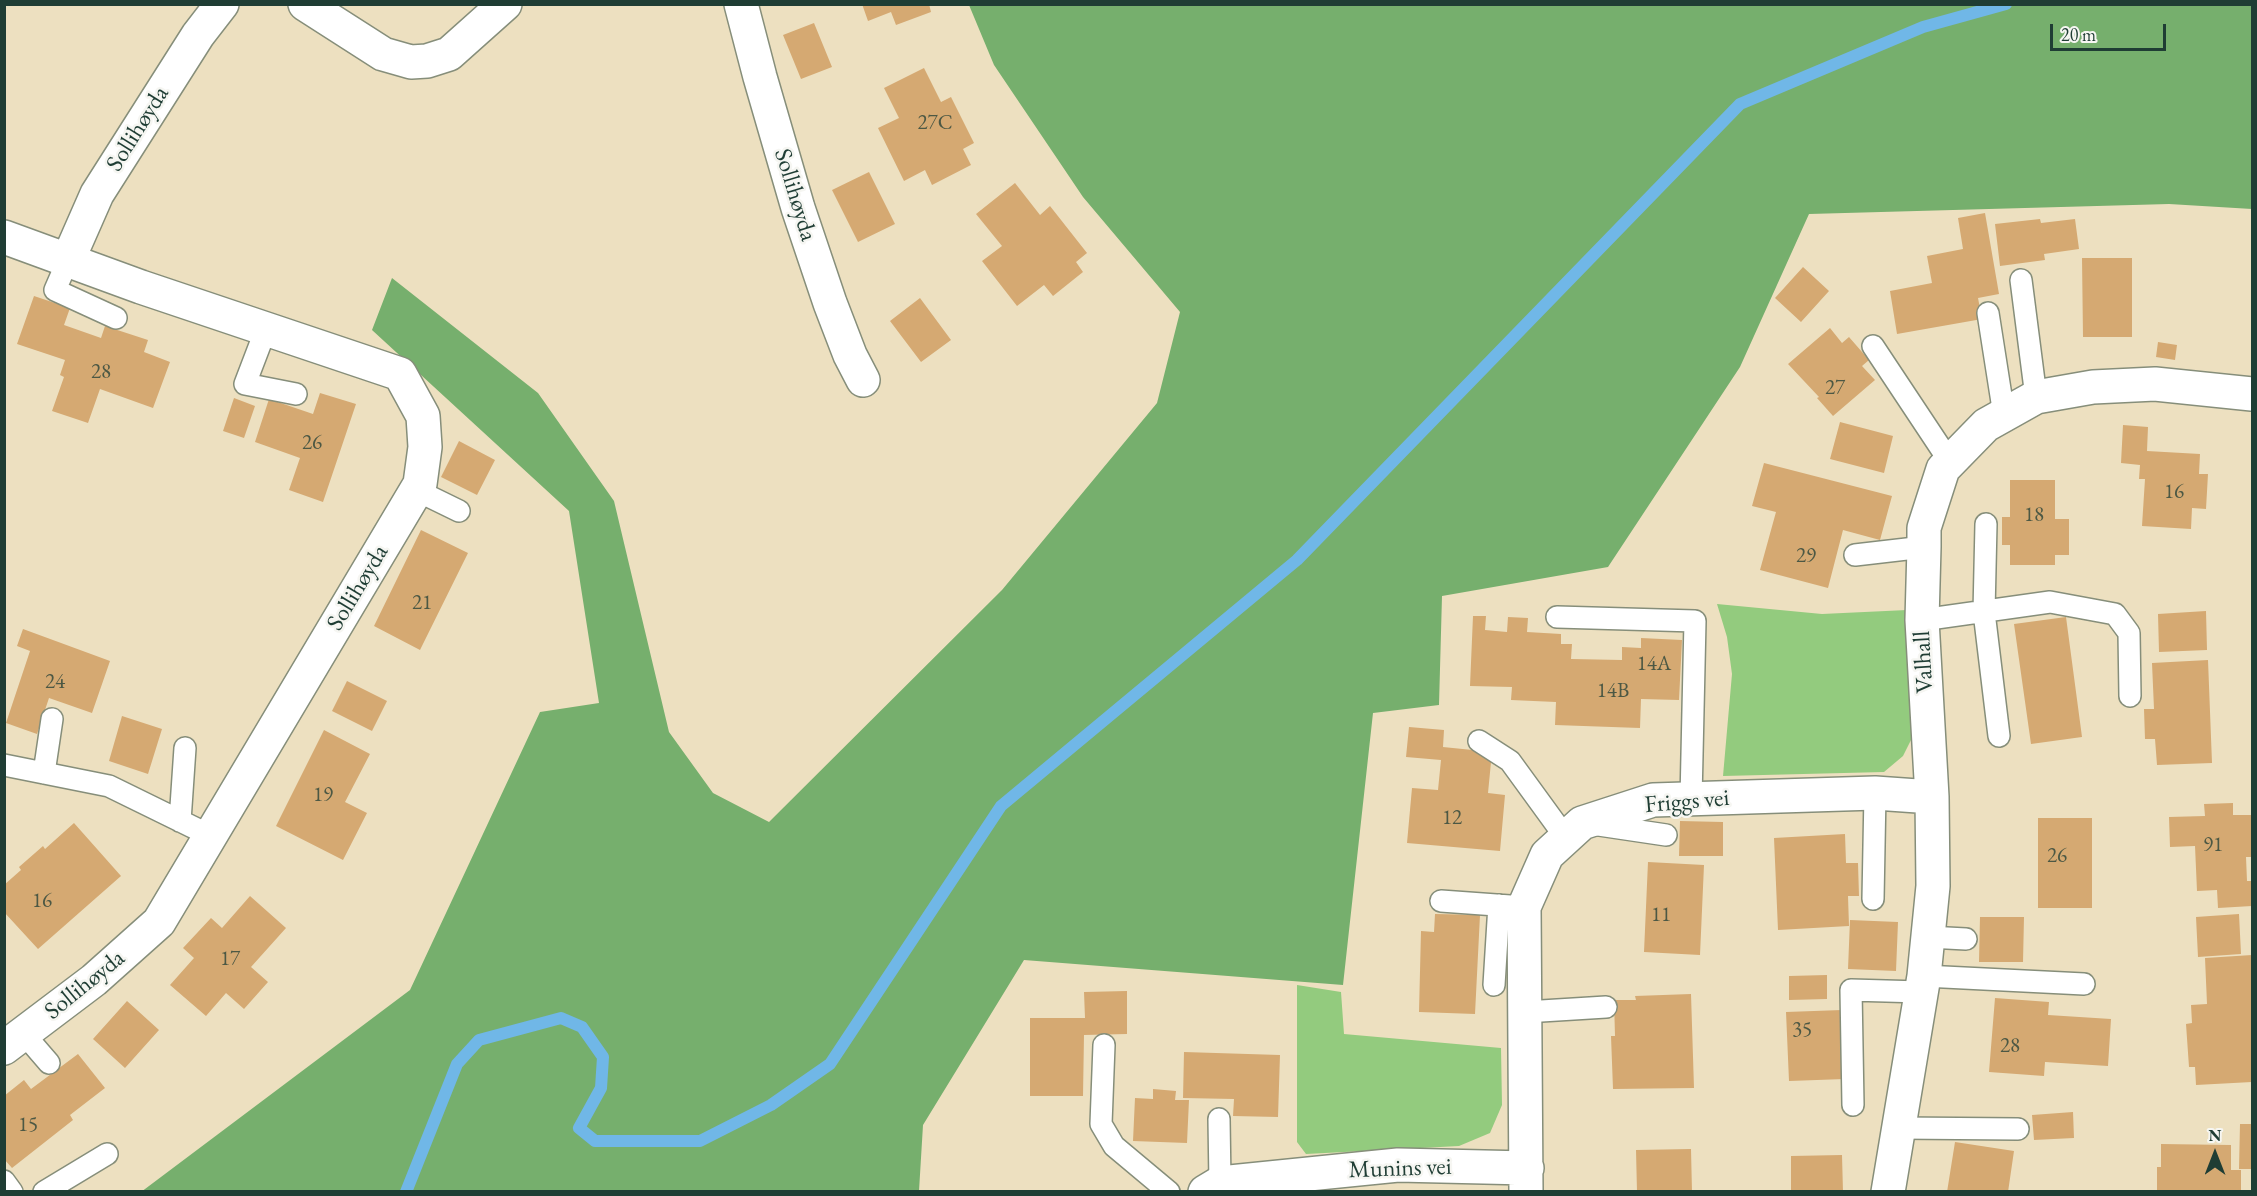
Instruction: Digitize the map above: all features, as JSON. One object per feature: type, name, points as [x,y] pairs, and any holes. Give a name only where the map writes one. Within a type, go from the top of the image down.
[{"type":"street","name":"Sollihøyda","points":[[68,260],[97,194],[198,35],[222,4]]},
{"type":"street","points":[[305,4],[384,54],[411,62],[427,61],[450,54],[505,4]]},
{"type":"street","name":"Sollihøyda","points":[[741,4],[798,208],[850,356],[863,380]]},
{"type":"street","name":"Sollihøyda","points":[[4,237],[400,374],[423,416],[425,447],[420,484],[417,490],[159,922],[94,980],[14,1041]]},
{"type":"street","name":"Valhall","points":[[1888,1191],[1923,984],[1933,886],[1932,797],[1922,620],[1924,528],[1943,469],[1986,425],[2036,397],[2093,387],[2155,384],[2253,394]]},
{"type":"street","name":"Friggs vei","points":[[1527,1180],[1525,1012],[1511,906],[1547,855],[1574,830],[1653,800],[1875,793],[1932,797]]},
{"type":"street","name":"Munins vei","points":[[1212,1187],[1398,1165],[1527,1180]]},
{"type":"lane","points":[[68,260],[56,290],[116,318]]},
{"type":"lane","points":[[2021,280],[2036,397]]},
{"type":"lane","points":[[1988,313],[2004,414]]},
{"type":"lane","points":[[266,329],[245,384],[296,394]]},
{"type":"lane","points":[[1873,346],[1950,462]]},
{"type":"lane","points":[[417,490],[459,512]]},
{"type":"lane","points":[[1986,524],[1984,612],[1999,736]]},
{"type":"lane","points":[[1855,555],[1924,548]]},
{"type":"lane","points":[[1922,620],[2050,602],[2115,614],[2129,633],[2130,696]]},
{"type":"lane","points":[[1557,617],[1695,621],[1691,799]]},
{"type":"lane","points":[[44,773],[52,719]]},
{"type":"lane","points":[[1479,741],[1510,761],[1574,830],[1666,834]]},
{"type":"lane","points":[[180,821],[185,748]]},
{"type":"lane","points":[[4,765],[109,786],[211,836]]},
{"type":"lane","points":[[1873,899],[1875,793]]},
{"type":"lane","points":[[1441,901],[1511,906],[1494,986]]},
{"type":"lane","points":[[1928,937],[1966,939]]},
{"type":"lane","points":[[1853,1105],[1851,990],[1923,984],[2084,984]]},
{"type":"lane","points":[[1525,1012],[1606,1007]]},
{"type":"lane","points":[[14,1041],[49,1063]]},
{"type":"lane","points":[[1104,1045],[1101,1124],[1114,1146],[1169,1191]]},
{"type":"lane","points":[[1212,1187],[1219,1119]]},
{"type":"lane","points":[[1898,1128],[2018,1129]]},
{"type":"lane","points":[[44,1191],[107,1154]]},
{"type":"lane","points":[[4,1181],[12,1191]]},
{"type":"green space","points":[[969,5],[2252,5],[2252,209],[2169,204],[1809,214],[1740,367],[1608,567],[1442,596],[1439,705],[1373,713],[1343,985],[1024,960],[923,1125],[919,1191],[141,1192],[410,990],[540,712],[599,703],[569,511],[372,330],[392,278],[538,393],[614,501],[669,732],[713,793],[769,822],[1002,590],[1157,403],[1180,312],[1083,197],[994,65]]},
{"type":"green space","points":[[1717,604],[1822,614],[1907,610],[1913,736],[1903,756],[1884,772],[1723,776],[1732,674],[1727,637]]},
{"type":"green space","points":[[1297,985],[1341,992],[1344,1034],[1501,1048],[1502,1105],[1490,1133],[1459,1146],[1306,1154],[1297,1142]]},
{"type":"building","points":[[862,4],[929,4],[931,12],[896,25],[891,12],[868,21]]},
{"type":"building","points":[[814,23],[832,67],[801,79],[783,35]]},
{"type":"building","points":[[924,68],[941,102],[951,97],[974,143],[963,149],[971,165],[932,185],[925,170],[904,181],[878,128],[899,118],[884,88]]},
{"type":"building","points":[[869,172],[895,224],[858,242],[832,190]]},
{"type":"building","points":[[1015,183],[1040,215],[1050,206],[1087,253],[1076,262],[1083,272],[1053,296],[1044,285],[1017,306],[982,261],[1002,246],[976,214]]},
{"type":"building","points":[[1985,213],[1999,294],[1978,298],[1982,319],[1897,334],[1890,291],[1932,283],[1927,256],[1963,249],[1958,218]]},
{"type":"building","points":[[2040,219],[2041,223],[2075,219],[2079,249],[2044,254],[2045,260],[2000,266],[1995,224]]},
{"type":"building","points":[[2082,258],[2132,258],[2132,337],[2083,337]]},
{"type":"building","points":[[1803,267],[1829,291],[1801,322],[1775,298]]},
{"type":"building","points":[[34,296],[70,308],[64,325],[101,338],[105,326],[148,340],[144,352],[170,362],[153,408],[100,389],[88,423],[52,411],[64,377],[60,375],[65,360],[17,344]]},
{"type":"building","points":[[920,298],[951,340],[921,362],[890,321]]},
{"type":"building","points":[[1830,328],[1842,343],[1849,337],[1869,360],[1862,366],[1875,380],[1833,416],[1817,398],[1819,397],[1788,364]]},
{"type":"building","points":[[2158,342],[2177,345],[2175,360],[2156,357]]},
{"type":"building","points":[[320,393],[356,404],[323,502],[289,490],[300,458],[255,442],[269,399],[313,414]]},
{"type":"building","points":[[234,398],[255,406],[244,438],[223,431]]},
{"type":"building","points":[[1840,422],[1893,436],[1884,473],[1830,459]]},
{"type":"building","points":[[2123,425],[2148,427],[2147,451],[2200,454],[2199,474],[2208,474],[2206,509],[2192,508],[2191,529],[2142,526],[2145,479],[2139,479],[2140,465],[2121,463]]},
{"type":"building","points":[[459,441],[495,460],[477,495],[441,477]]},
{"type":"building","points":[[1764,463],[1892,496],[1880,540],[1843,530],[1828,588],[1760,570],[1776,512],[1752,506]]},
{"type":"building","points":[[2010,480],[2055,480],[2055,519],[2069,519],[2069,555],[2055,555],[2055,565],[2010,565],[2010,545],[2002,545],[2002,517],[2010,517]]},
{"type":"building","points":[[421,530],[468,553],[420,650],[374,626]]},
{"type":"building","points":[[2206,611],[2207,650],[2159,652],[2158,614]]},
{"type":"building","points":[[1473,616],[1486,616],[1485,630],[1507,632],[1508,617],[1528,618],[1527,632],[1561,634],[1561,644],[1572,644],[1571,659],[1622,660],[1622,647],[1641,648],[1641,638],[1682,640],[1679,700],[1641,699],[1640,728],[1555,725],[1556,702],[1511,700],[1512,687],[1470,686]]},
{"type":"building","points":[[2066,617],[2082,737],[2031,744],[2014,624]]},
{"type":"building","points":[[23,629],[110,661],[92,713],[49,698],[37,734],[6,723],[30,651],[17,646]]},
{"type":"building","points":[[2208,660],[2212,763],[2157,765],[2155,739],[2145,739],[2144,709],[2154,709],[2152,663]]},
{"type":"building","points":[[347,681],[387,701],[372,731],[332,711]]},
{"type":"building","points":[[122,716],[162,729],[148,774],[109,761]]},
{"type":"building","points":[[1409,727],[1444,730],[1443,747],[1492,752],[1488,793],[1505,795],[1500,851],[1407,843],[1412,788],[1438,790],[1441,760],[1406,757]]},
{"type":"building","points":[[324,730],[370,754],[345,802],[367,813],[343,860],[276,826]]},
{"type":"building","points":[[2233,803],[2233,815],[2251,815],[2252,857],[2246,857],[2247,881],[2252,881],[2252,906],[2218,908],[2217,890],[2197,891],[2195,846],[2170,847],[2169,817],[2205,816],[2204,804]]},
{"type":"building","points":[[2038,818],[2092,818],[2092,908],[2038,908]]},
{"type":"building","points":[[1680,821],[1723,822],[1723,856],[1679,856]]},
{"type":"building","points":[[74,823],[121,876],[38,949],[4,912],[4,885],[21,870],[19,867],[43,846],[45,849]]},
{"type":"building","points":[[1845,834],[1846,863],[1858,863],[1859,896],[1848,896],[1849,926],[1778,930],[1774,838]]},
{"type":"building","points":[[1648,862],[1704,865],[1700,955],[1644,952]]},
{"type":"building","points":[[250,896],[286,928],[251,967],[268,982],[244,1009],[226,993],[206,1016],[170,985],[194,958],[183,948],[211,918],[222,928]]},
{"type":"building","points":[[1435,914],[1480,915],[1475,1014],[1419,1012],[1421,931],[1434,932]]},
{"type":"building","points":[[2239,914],[2241,954],[2198,957],[2196,917]]},
{"type":"building","points":[[1980,917],[2024,917],[2023,962],[1979,962]]},
{"type":"building","points":[[1850,920],[1898,922],[1896,971],[1848,969]]},
{"type":"building","points":[[2252,955],[2252,1082],[2196,1085],[2195,1067],[2189,1067],[2186,1024],[2192,1023],[2191,1005],[2207,1004],[2205,958]]},
{"type":"building","points":[[1827,975],[1827,999],[1789,1000],[1789,976]]},
{"type":"building","points":[[1127,991],[1127,1034],[1084,1035],[1083,1096],[1030,1096],[1030,1018],[1085,1018],[1084,992]]},
{"type":"building","points":[[1691,994],[1694,1088],[1613,1089],[1611,1036],[1615,1036],[1614,1000],[1636,1000],[1635,996]]},
{"type":"building","points":[[1995,998],[2049,1002],[2048,1015],[2111,1019],[2108,1066],[2045,1062],[2044,1076],[1989,1072]]},
{"type":"building","points":[[127,1001],[159,1030],[125,1068],[93,1039]]},
{"type":"building","points":[[1842,1010],[1845,1079],[1789,1081],[1786,1012]]},
{"type":"building","points":[[1184,1052],[1280,1055],[1278,1117],[1233,1116],[1234,1099],[1183,1098]]},
{"type":"building","points":[[78,1054],[105,1088],[70,1115],[73,1120],[12,1168],[4,1159],[4,1096],[24,1080],[31,1089]]},
{"type":"building","points":[[1153,1089],[1176,1091],[1175,1100],[1189,1100],[1187,1143],[1133,1141],[1135,1098],[1153,1099]]},
{"type":"building","points":[[2073,1112],[2074,1138],[2034,1140],[2032,1115]]},
{"type":"building","points":[[2240,1124],[2252,1124],[2252,1169],[2239,1169]]},
{"type":"building","points":[[1955,1142],[2014,1151],[2008,1192],[1947,1192]]},
{"type":"building","points":[[2161,1144],[2231,1145],[2231,1170],[2241,1170],[2241,1192],[2157,1192],[2157,1167],[2161,1167]]},
{"type":"building","points":[[1691,1149],[1692,1192],[1637,1192],[1636,1150]]},
{"type":"building","points":[[1842,1155],[1843,1192],[1791,1192],[1791,1156]]},
{"type":"waterway","points":[[406,1192],[457,1064],[479,1040],[561,1018],[582,1027],[603,1057],[601,1088],[579,1128],[595,1141],[700,1141],[771,1105],[830,1064],[1001,806],[1297,560],[1740,104],[1923,27],[2006,4]]}]
